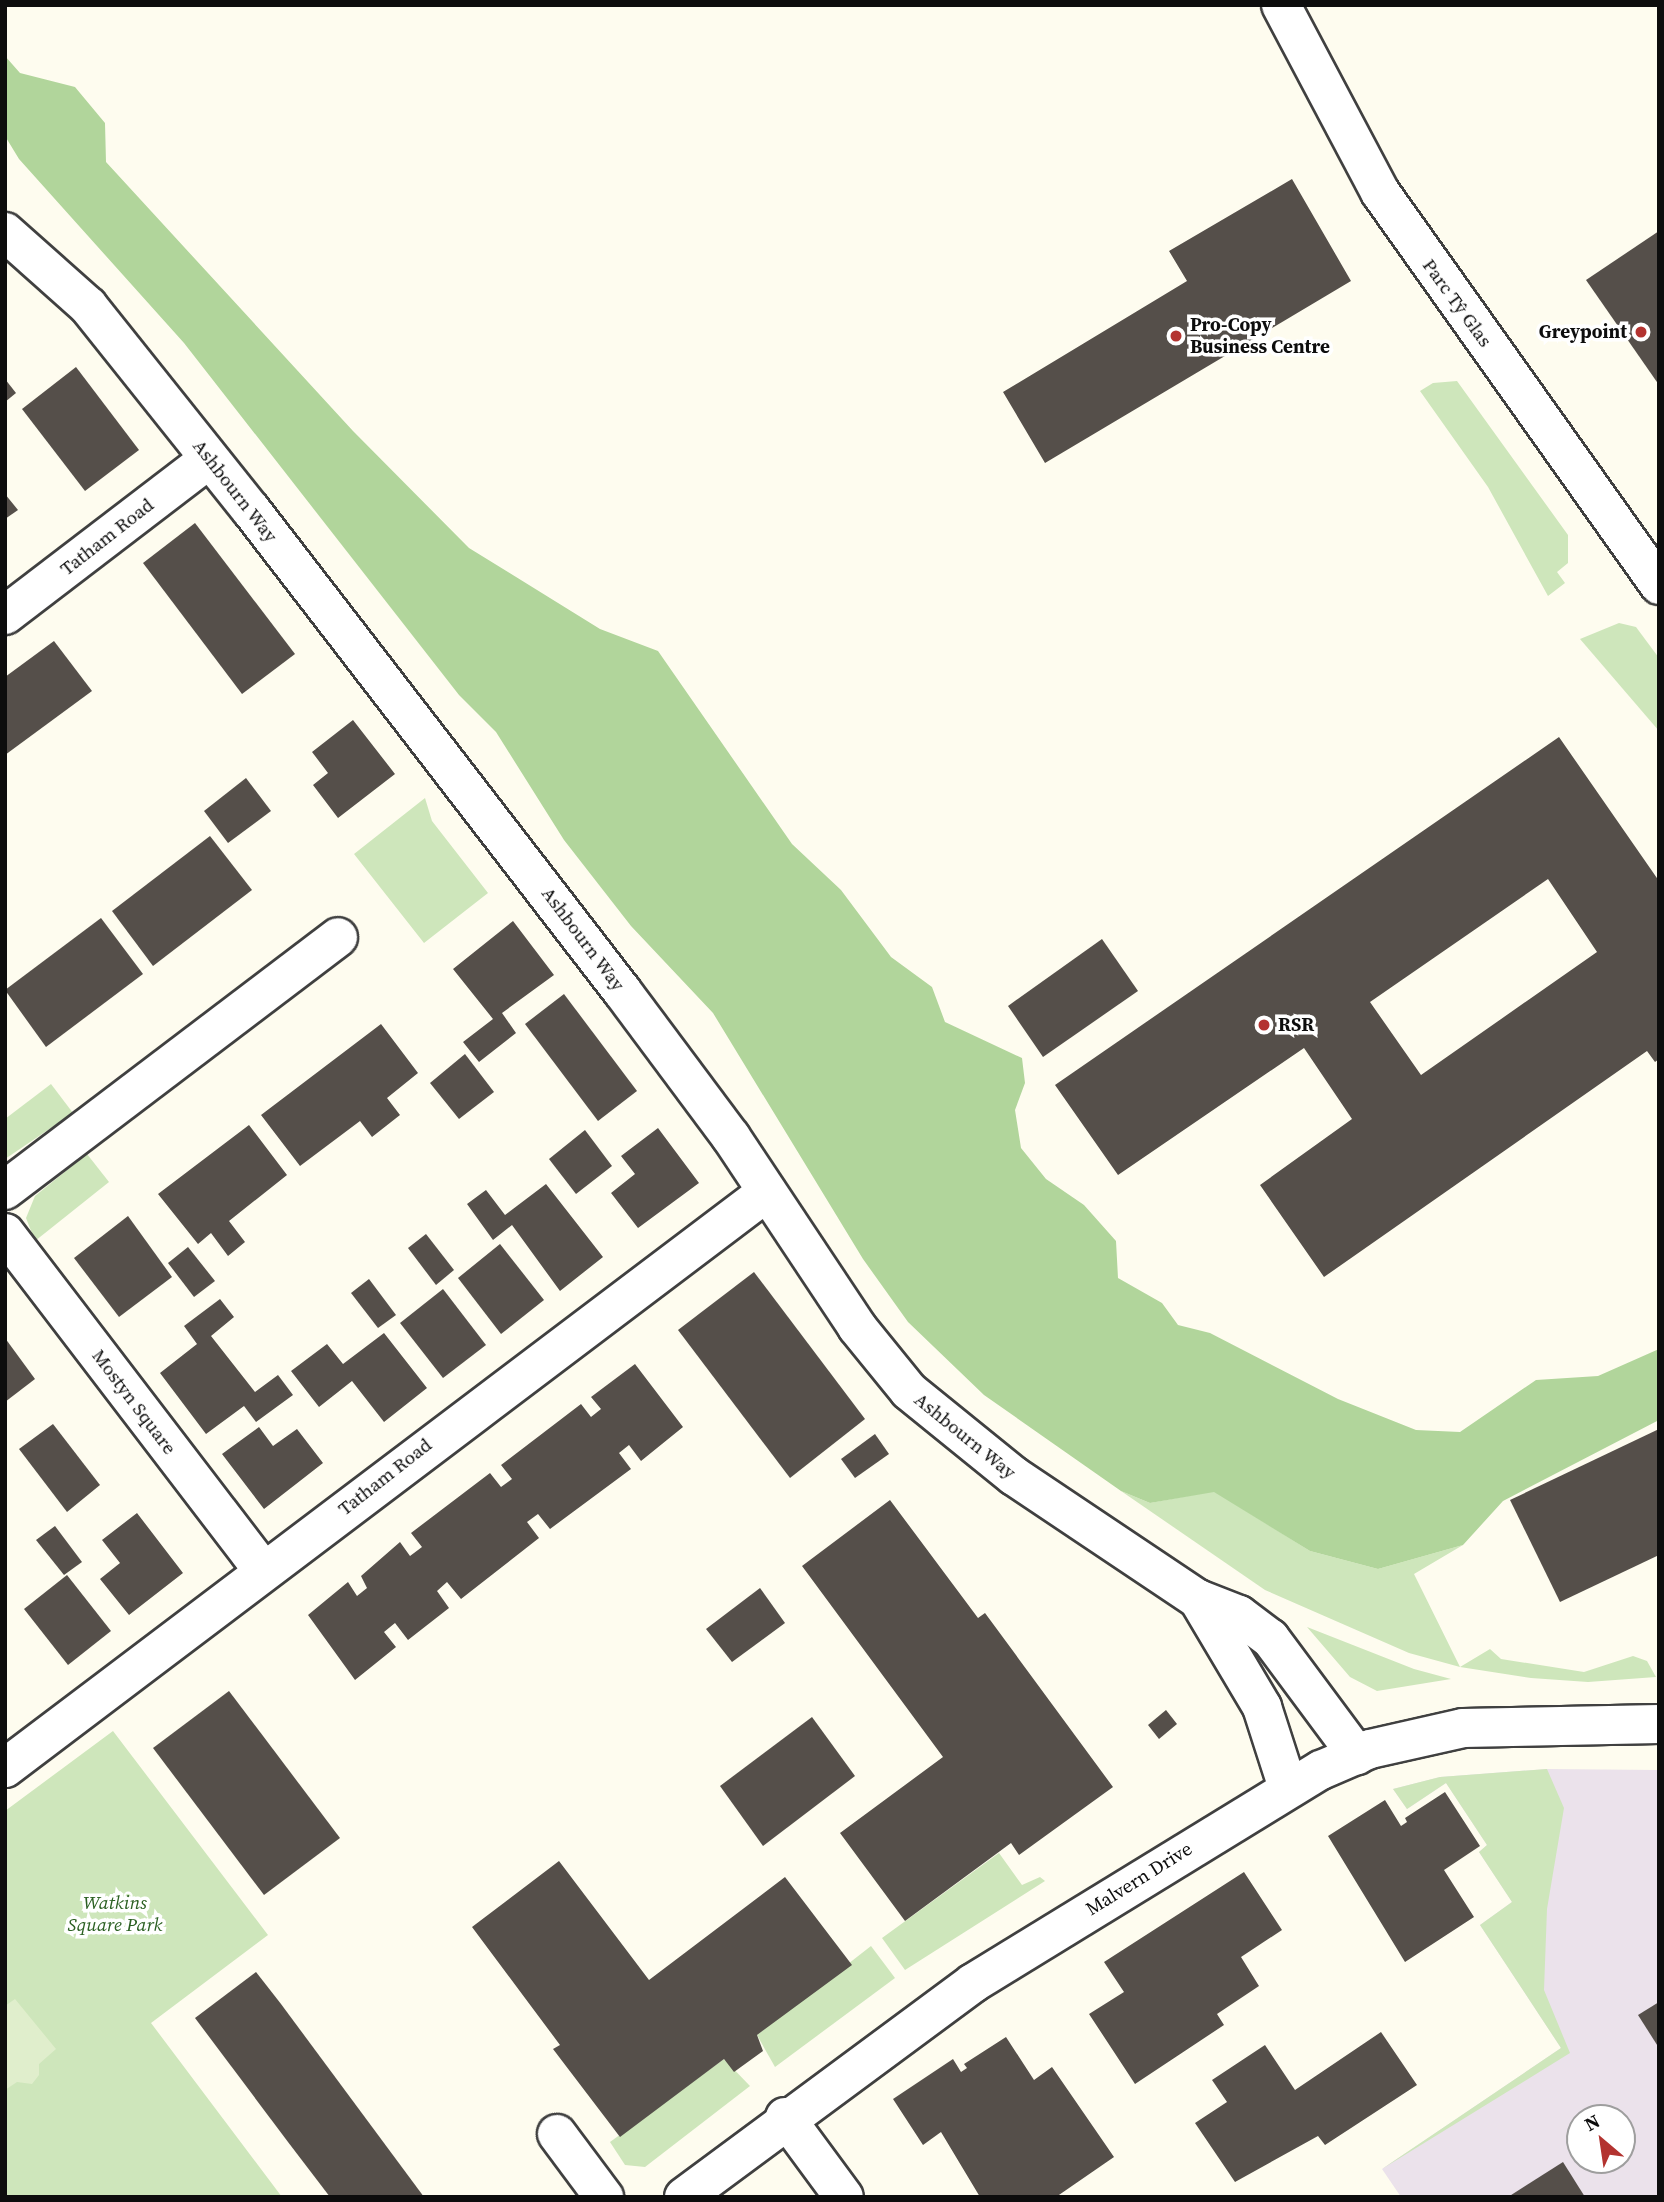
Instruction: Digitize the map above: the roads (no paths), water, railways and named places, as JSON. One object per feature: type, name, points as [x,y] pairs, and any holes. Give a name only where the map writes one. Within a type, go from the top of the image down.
[{"type":"street","name":"Parc Tŷ Glas","points":[[1281,5],[1380,192],[1659,585]]},
{"type":"street","name":"Ashbourn Way","points":[[5,232],[88,306],[209,459],[503,834],[767,1192],[857,1327],[933,1413],[1014,1476],[1198,1599],[1239,1615],[1270,1638],[1357,1755]]},
{"type":"street","name":"Tatham Road","points":[[5,615],[209,459]]},
{"type":"street","points":[[5,1190],[338,937]]},
{"type":"street","name":"Tatham Road","points":[[5,1768],[767,1192]]},
{"type":"street","name":"Mostyn Square","points":[[5,1233],[263,1571]]},
{"type":"street","name":"Ashbourn Way","points":[[1198,1599],[1262,1707],[1287,1788]]},
{"type":"street","name":"Malvern Drive","points":[[684,2197],[785,2117],[972,1983],[1287,1788],[1357,1755],[1463,1728],[1659,1724]]},
{"type":"street","points":[[785,2117],[844,2197]]},
{"type":"street","points":[[557,2134],[604,2197]]},
{"type":"place","name":"Greypoint","points":[[1641,332]]},
{"type":"place","name":"Pro-Copy Business Centre","points":[[1176,336]]},
{"type":"place","name":"RSR","points":[[1264,1025]]},
{"type":"park label","name":"Watkins Square Park","points":[[115,1914]]}]
